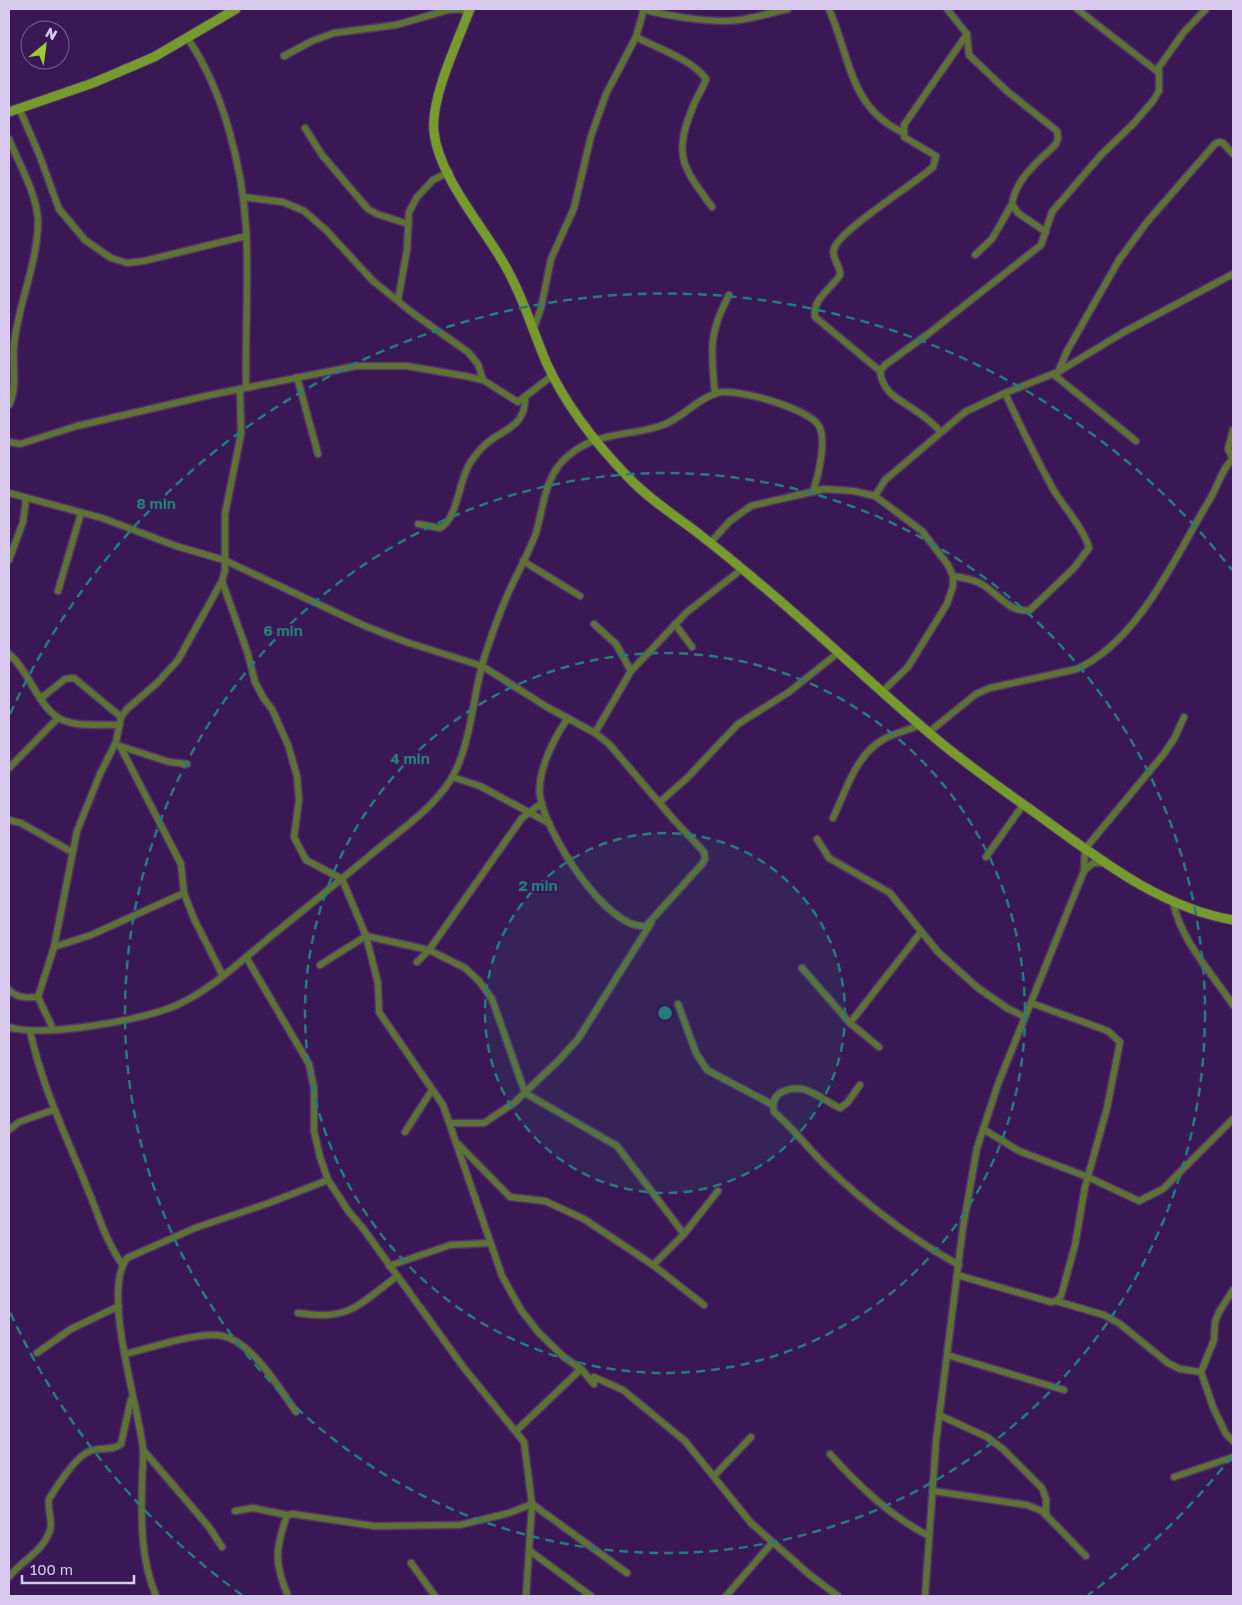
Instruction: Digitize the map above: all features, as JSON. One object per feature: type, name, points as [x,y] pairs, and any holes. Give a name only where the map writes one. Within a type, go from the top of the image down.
[{"type":"main road","points":[[9,112],[101,80],[154,57],[188,39],[236,9]]},
{"type":"main road","points":[[470,11],[435,112],[434,131],[438,150],[459,195],[504,263],[553,375],[596,438],[642,490],[742,569],[839,652],[928,733],[1104,862],[1173,902],[1197,912],[1233,920]]},
{"type":"street","points":[[284,56],[312,41],[334,33],[403,23],[448,10],[460,9],[470,11]]},
{"type":"street","points":[[534,328],[541,308],[551,259],[574,208],[591,136],[606,94],[636,37],[643,9],[671,15],[727,21],[752,18],[788,9]]},
{"type":"street","points":[[829,9],[843,55],[868,107],[878,118],[902,132],[904,137],[933,152],[936,156],[936,162],[928,172],[876,209],[836,245],[834,254],[840,275],[817,301],[814,309],[815,317],[880,371],[888,392],[929,420],[941,432]]},
{"type":"street","points":[[948,9],[967,34],[969,55],[1008,92],[1057,131],[1058,138],[1056,144],[1021,179],[1012,204],[992,239],[975,254]]},
{"type":"street","points":[[1077,9],[1158,72]]},
{"type":"street","points":[[880,371],[885,365],[928,334],[1041,245],[1052,212],[1060,200],[1153,101],[1159,91],[1159,67],[1184,32],[1206,9]]},
{"type":"street","points":[[902,132],[904,125],[967,34]]},
{"type":"street","points":[[636,37],[690,64],[706,78],[690,116],[681,153],[686,168],[712,207]]},
{"type":"street","points":[[53,1030],[38,997],[54,947],[72,852],[88,800],[116,742],[121,717],[178,660],[222,581],[225,570],[225,514],[240,434],[243,388],[246,236],[243,196],[215,88],[202,60],[188,39]]},
{"type":"street","points":[[19,108],[43,163],[59,209],[84,240],[111,258],[127,263],[144,261],[246,236]]},
{"type":"street","points":[[305,128],[322,155],[368,208],[377,214],[408,224]]},
{"type":"street","points":[[9,139],[36,205],[38,222],[35,245],[16,330],[14,386],[9,405]]},
{"type":"street","points":[[1055,373],[1102,287],[1146,222],[1215,144],[1223,143],[1233,154]]},
{"type":"street","points":[[398,300],[407,250],[409,212],[417,198],[433,180],[449,172]]},
{"type":"street","points":[[243,196],[283,202],[304,211],[326,230],[373,281],[468,352],[478,364],[483,380]]},
{"type":"street","points":[[1012,204],[1018,213],[1046,232]]},
{"type":"street","points":[[875,496],[885,480],[966,412],[1005,393],[1055,373],[1124,332],[1233,274]]},
{"type":"street","points":[[714,394],[711,343],[714,329],[729,295]]},
{"type":"street","points":[[10,445],[20,444],[76,426],[243,388],[356,366],[415,367],[483,380],[518,402],[525,399],[553,375]]},
{"type":"street","points":[[1055,373],[1136,441]]},
{"type":"street","points":[[297,377],[318,454]]},
{"type":"street","points":[[9,1027],[30,1031],[53,1030],[147,1016],[175,1006],[199,994],[342,879],[427,807],[448,785],[452,777],[468,735],[482,666],[509,592],[535,536],[545,491],[553,475],[567,457],[596,438],[650,429],[672,422],[714,394],[733,391],[754,396],[814,419],[820,426],[822,435],[820,466],[813,492]]},
{"type":"street","points":[[953,576],[982,584],[1014,609],[1023,612],[1030,610],[1074,568],[1089,548],[1084,535],[1068,514],[1039,464],[1005,393]]},
{"type":"street","points":[[418,524],[440,528],[446,525],[451,516],[467,467],[489,441],[513,427],[522,417],[525,399]]},
{"type":"street","points":[[928,733],[976,694],[990,688],[1077,669],[1089,663],[1111,645],[1142,611],[1217,488],[1228,463],[1233,459],[1228,449],[1233,430]]},
{"type":"street","points":[[710,543],[730,522],[751,506],[824,489],[854,491],[875,496],[922,531],[939,552],[953,576],[953,586],[947,604],[908,666],[883,691]]},
{"type":"street","points":[[9,493],[26,500],[102,518],[176,546],[224,560],[365,626],[406,642],[482,666],[595,733],[622,758],[704,852],[705,859],[646,926],[636,927],[617,917],[568,859],[549,823],[540,794],[548,752],[568,718]]},
{"type":"street","points":[[9,560],[23,522],[26,500]]},
{"type":"street","points":[[58,592],[82,514]]},
{"type":"street","points":[[523,561],[580,596]]},
{"type":"street","points":[[595,733],[632,671],[687,612],[742,569]]},
{"type":"street","points":[[222,581],[235,615],[255,682],[272,709],[280,731],[288,745],[297,776],[299,800],[294,838],[306,860],[342,879],[366,936],[378,983],[379,1012],[443,1105],[451,1123],[455,1142],[502,1276],[521,1310],[539,1333],[564,1357],[581,1369],[594,1384],[594,1377],[623,1390],[685,1441],[738,1509],[772,1543],[838,1596]]},
{"type":"street","points":[[594,624],[616,644],[632,671]]},
{"type":"street","points":[[675,624],[692,647]]},
{"type":"street","points":[[660,802],[687,778],[738,724],[789,692],[839,652]]},
{"type":"street","points":[[9,654],[25,671],[40,699],[58,718],[66,722],[120,725]]},
{"type":"street","points":[[40,699],[65,680],[74,678],[121,717]]},
{"type":"street","points":[[925,1596],[939,1415],[972,1173],[983,1129],[1025,1017],[1084,871],[1085,849],[1163,755],[1174,739],[1184,717]]},
{"type":"street","points":[[9,768],[58,718]]},
{"type":"street","points":[[833,818],[847,783],[872,748],[882,740],[921,725]]},
{"type":"street","points":[[116,742],[121,748],[181,864],[184,893],[197,927],[223,976]]},
{"type":"street","points":[[121,748],[169,762],[187,764]]},
{"type":"street","points":[[452,777],[480,786],[549,823]]},
{"type":"street","points":[[418,962],[429,950],[522,818],[542,803]]},
{"type":"street","points":[[986,857],[1023,804]]},
{"type":"street","points":[[9,820],[21,823],[72,852]]},
{"type":"street","points":[[817,839],[829,858],[890,894],[938,952],[978,988],[999,1003],[1025,1017]]},
{"type":"street","points":[[1084,871],[1093,863],[1104,862]]},
{"type":"street","points":[[54,947],[91,935],[184,893]]},
{"type":"street","points":[[1173,902],[1176,918],[1187,941],[1233,1005]]},
{"type":"street","points":[[451,1123],[484,1123],[524,1093],[578,1039],[651,922]]},
{"type":"street","points":[[850,1023],[921,932]]},
{"type":"street","points":[[320,965],[366,936],[429,950],[465,968],[492,999],[524,1093],[617,1146],[684,1234]]},
{"type":"street","points":[[246,956],[309,1064],[314,1088],[314,1130],[328,1180],[388,1266],[464,1368],[524,1442],[532,1504],[526,1596]]},
{"type":"street","points":[[802,968],[850,1023],[879,1048]]},
{"type":"street","points":[[9,990],[14,995],[28,998],[38,997]]},
{"type":"street","points":[[1031,1003],[1108,1031],[1120,1042],[1107,1108],[1088,1177],[1075,1245],[1061,1296],[1056,1301]]},
{"type":"street","points":[[678,1004],[696,1053],[707,1070],[773,1105]]},
{"type":"street","points":[[30,1031],[37,1062],[53,1110],[89,1190],[111,1249],[122,1264]]},
{"type":"street","points":[[860,1085],[844,1107],[833,1104],[802,1088],[793,1088],[778,1094],[773,1105],[774,1112],[792,1128],[825,1165],[857,1193],[897,1225],[958,1265]]},
{"type":"street","points":[[405,1132],[432,1090]]},
{"type":"street","points":[[9,1130],[19,1122],[53,1110]]},
{"type":"street","points":[[983,1129],[1019,1151],[1088,1177],[1138,1201],[1163,1190],[1233,1118]]},
{"type":"street","points":[[455,1142],[510,1197],[545,1201],[561,1208],[616,1240],[704,1305]]},
{"type":"street","points":[[156,1596],[149,1579],[144,1552],[142,1490],[144,1452],[132,1395],[119,1306],[118,1288],[122,1264],[127,1258],[195,1228],[269,1204],[328,1180]]},
{"type":"street","points":[[653,1266],[684,1234],[718,1191]]},
{"type":"street","points":[[388,1266],[450,1245],[490,1243]]},
{"type":"street","points":[[957,1275],[1104,1315],[1120,1324],[1168,1363],[1180,1368],[1201,1372]]},
{"type":"street","points":[[298,1313],[336,1316],[349,1311],[396,1277]]},
{"type":"street","points":[[1233,1290],[1215,1322],[1214,1340],[1201,1372],[1212,1408],[1226,1434],[1233,1441]]},
{"type":"street","points":[[37,1354],[71,1330],[119,1306]]},
{"type":"street","points":[[125,1354],[199,1336],[224,1336],[236,1341],[250,1353],[272,1377],[296,1412]]},
{"type":"street","points":[[947,1355],[1064,1390]]},
{"type":"street","points":[[516,1431],[581,1369]]},
{"type":"street","points":[[9,1578],[43,1544],[52,1523],[49,1499],[74,1465],[90,1451],[118,1447],[121,1444],[132,1395]]},
{"type":"street","points":[[939,1415],[987,1437],[1015,1460],[1042,1488],[1046,1499],[1046,1515]]},
{"type":"street","points":[[714,1476],[751,1437]]},
{"type":"street","points":[[144,1452],[209,1527],[222,1547]]},
{"type":"street","points":[[830,1454],[860,1486],[891,1513],[906,1524],[929,1536]]},
{"type":"street","points":[[1174,1478],[1233,1457]]},
{"type":"street","points":[[933,1491],[1027,1505],[1046,1515],[1086,1556]]},
{"type":"street","points":[[235,1511],[253,1508],[287,1515],[316,1516],[374,1526],[460,1525],[500,1515],[532,1504]]},
{"type":"street","points":[[532,1504],[627,1573]]},
{"type":"street","points":[[287,1515],[276,1561],[288,1596]]},
{"type":"street","points":[[726,1596],[772,1543]]},
{"type":"street","points":[[530,1551],[591,1596]]},
{"type":"street","points":[[411,1563],[435,1596]]}]
